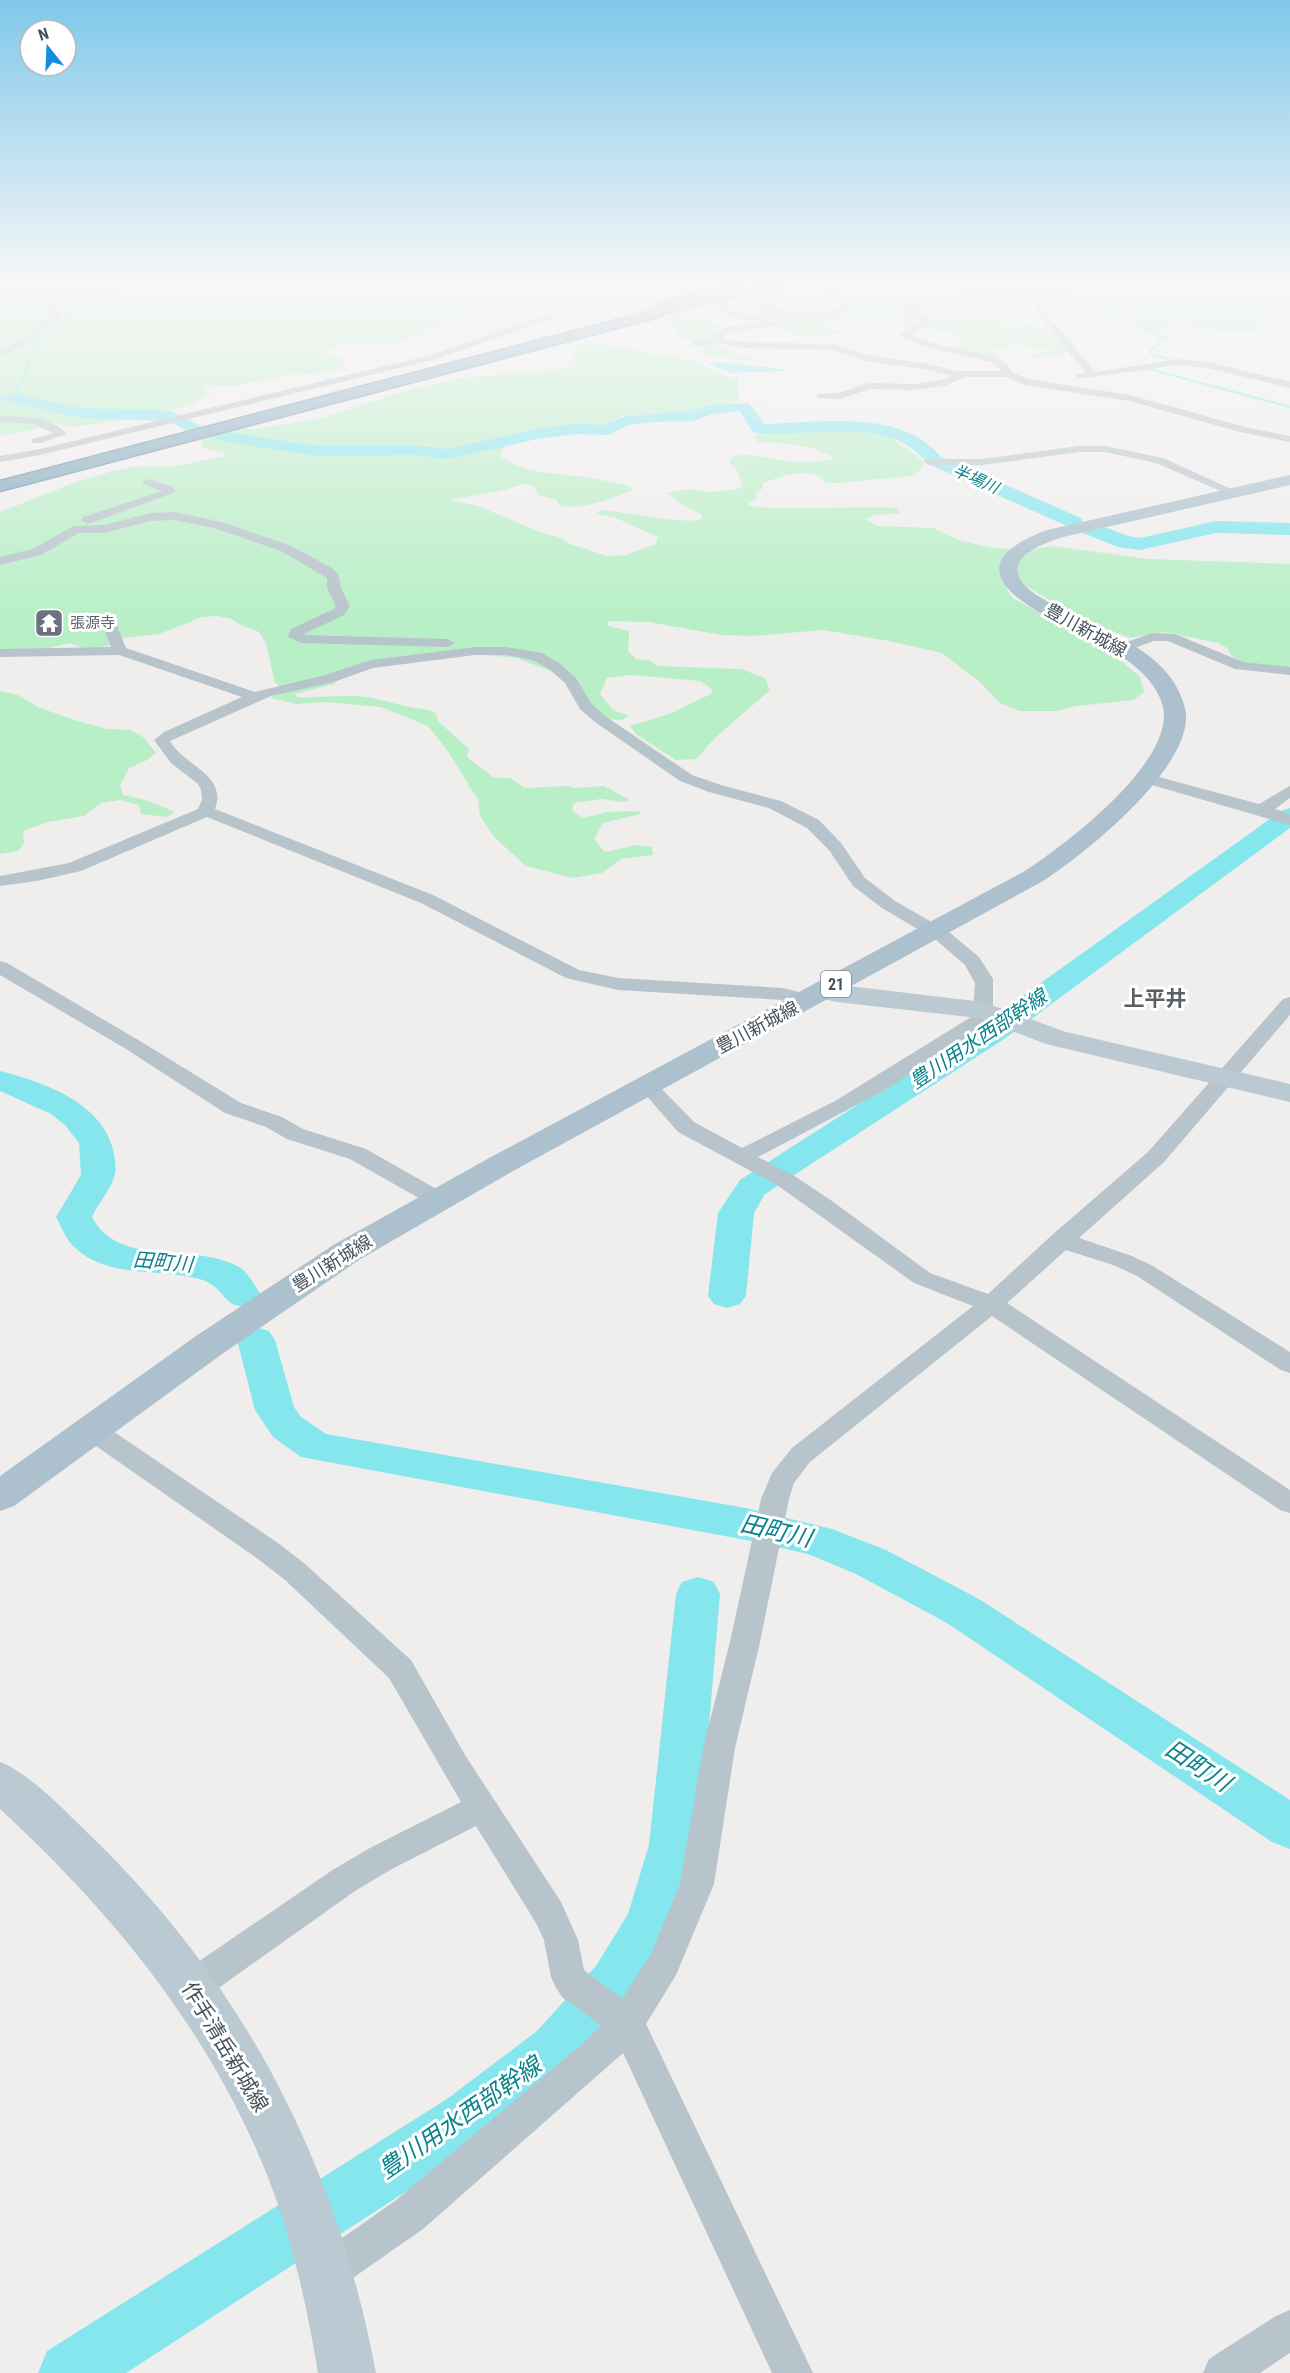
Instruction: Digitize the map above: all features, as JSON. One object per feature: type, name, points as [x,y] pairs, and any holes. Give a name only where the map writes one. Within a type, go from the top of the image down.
[{"type":"highway","points":[[0,486],[168,431],[200,418],[293,396]]},
{"type":"highway","points":[[0,470],[168,431],[241,423],[342,396]]},
{"type":"main road","name":"豊川新城線","points":[[0,1496],[292,1288],[347,1252],[1034,876],[1082,845],[1115,814],[1166,752],[1173,736],[1175,710],[1162,682],[1147,666],[1123,648],[1021,591],[1010,574],[1010,561],[1018,551],[1031,542],[1053,534],[1290,480]]},
{"type":"street","points":[[200,418],[285,396]]},
{"type":"street","points":[[822,396],[840,396]]},
{"type":"street","points":[[1115,396],[1244,430],[1290,439]]},
{"type":"street","points":[[0,419],[42,424],[62,434],[0,450]]},
{"type":"street","points":[[0,459],[168,431]]},
{"type":"street","points":[[929,462],[982,462],[1079,449],[1105,448],[1159,460],[1234,493]]},
{"type":"street","points":[[77,529],[74,526],[76,524],[170,492],[169,489],[147,482]]},
{"type":"street","points":[[0,561],[37,552],[77,529],[104,529],[150,517],[175,516],[235,530],[285,548],[327,571],[333,578],[334,588],[343,606],[339,612],[296,632],[295,637],[442,642],[475,651]]},
{"type":"street","points":[[108,621],[120,651]]},
{"type":"street","points":[[1123,648],[1161,636],[1170,637],[1240,666],[1290,671]]},
{"type":"street","points":[[0,653],[120,651],[256,697]]},
{"type":"street","points":[[205,812],[213,796],[211,789],[207,783],[178,761],[162,740],[279,688],[329,679],[371,664],[475,651],[506,651],[537,656],[554,666],[571,681],[585,706],[600,719],[686,778],[786,808],[817,827],[839,851],[850,872],[860,883],[974,962],[983,977],[986,999],[998,1015]]},
{"type":"street","points":[[1144,778],[1275,814],[1290,791]]},
{"type":"street","points":[[0,881],[37,876],[82,864],[205,812],[220,815],[428,899],[573,974],[618,984],[766,993],[837,994],[896,999],[998,1015],[1056,1038],[1290,1093]]},
{"type":"street","points":[[0,967],[233,1108],[274,1122],[295,1134],[358,1154],[439,1200]]},
{"type":"street","points":[[324,2264],[410,2215],[563,2085],[600,2052],[664,1964],[697,1884],[719,1748],[773,1512],[782,1480],[801,1455],[991,1304],[1060,1240],[1156,1157],[1290,1003]]},
{"type":"street","points":[[749,1160],[756,1148],[843,1106],[998,1015]]},
{"type":"street","points":[[648,1086],[686,1127],[779,1177],[824,1206],[922,1278],[991,1304],[1290,1503]]},
{"type":"street","points":[[1060,1240],[1124,1261],[1145,1271],[1290,1364]]},
{"type":"street","points":[[92,1430],[268,1551],[295,1572],[378,1651],[400,1668],[454,1764],[549,1913],[561,1940],[568,1977],[575,1986],[624,2020],[793,2373]]},
{"type":"street","name":"作手清岳新城線","points":[[0,1781],[94,1870],[206,2006],[256,2092],[297,2184],[324,2264],[346,2373]]},
{"type":"street","points":[[191,1987],[343,1881],[380,1859],[481,1807]]},
{"type":"street","points":[[1223,2373],[1290,2330]]},
{"type":"green space","points":[[0,396],[206,396],[182,407],[128,417],[125,420],[73,427],[58,424],[0,436]]},
{"type":"green space","points":[[390,396],[739,396],[739,400],[716,408],[673,416],[634,414],[622,416],[603,428],[544,430],[515,437],[505,445],[500,456],[518,466],[536,471],[627,485],[632,490],[606,500],[589,505],[561,506],[556,500],[539,495],[532,485],[524,484],[451,500],[481,507],[537,531],[562,538],[570,544],[607,556],[626,555],[656,544],[658,537],[614,517],[596,514],[600,510],[662,519],[700,520],[702,515],[667,493],[688,489],[707,492],[743,487],[736,468],[729,462],[734,456],[753,455],[802,462],[835,459],[808,447],[758,442],[754,436],[823,429],[879,432],[891,437],[917,456],[923,462],[921,469],[912,476],[837,483],[826,483],[821,477],[813,474],[787,475],[763,483],[762,489],[755,493],[757,498],[748,504],[772,508],[897,508],[901,513],[875,515],[866,519],[877,526],[933,528],[961,541],[994,548],[1029,550],[1052,546],[1149,559],[1290,564],[1290,670],[1254,666],[1237,660],[1227,648],[1218,643],[1164,632],[1130,638],[1087,621],[1027,587],[1006,589],[1013,598],[1119,659],[1140,677],[1144,692],[1133,700],[1076,706],[1057,711],[1020,711],[1000,703],[981,683],[942,653],[889,641],[823,630],[752,636],[721,635],[649,622],[608,621],[608,626],[629,631],[628,651],[636,659],[648,660],[658,666],[741,669],[765,678],[770,690],[715,738],[696,759],[676,760],[637,735],[630,726],[669,714],[711,694],[713,690],[700,681],[631,675],[607,678],[600,694],[613,710],[629,716],[622,720],[606,719],[555,673],[517,658],[463,653],[405,657],[336,674],[335,684],[295,694],[297,697],[361,697],[426,710],[436,714],[438,721],[469,749],[467,757],[494,778],[510,778],[525,788],[604,786],[630,800],[624,802],[601,799],[574,803],[572,811],[583,818],[607,812],[639,811],[641,814],[603,823],[594,839],[605,852],[637,845],[652,847],[653,855],[621,859],[602,873],[573,878],[526,866],[494,837],[480,816],[478,800],[447,750],[428,726],[381,707],[325,702],[297,704],[270,698],[284,689],[275,683],[266,643],[259,632],[232,619],[217,616],[202,617],[159,634],[114,639],[110,645],[100,647],[85,648],[70,643],[0,655],[0,512],[76,482],[113,471],[132,467],[177,466],[226,456],[224,453],[201,447],[204,441],[185,434],[187,432],[213,426],[255,429],[319,419]]},
{"type":"green space","points":[[0,691],[18,695],[40,708],[78,721],[107,729],[130,730],[143,737],[156,753],[129,768],[120,786],[123,795],[146,800],[175,812],[168,817],[141,814],[139,805],[120,800],[101,803],[84,816],[48,822],[23,831],[24,843],[18,851],[0,854]]},
{"type":"waterway","points":[[13,400],[15,396]]},
{"type":"waterway","points":[[1248,396],[1290,407]]},
{"type":"waterway","points":[[0,397],[12,399]]},
{"type":"waterway","name":"半場川","points":[[12,399],[81,413],[172,416],[193,428],[228,437],[315,451],[410,451]]},
{"type":"waterway","name":"半場川","points":[[659,418],[693,416],[711,410],[743,406],[759,429],[837,427]]},
{"type":"waterway","name":"半場川","points":[[420,451],[448,454],[537,434],[576,429],[608,430],[625,421],[650,418]]},
{"type":"waterway","name":"半場川","points":[[846,426],[870,427],[895,432],[917,443],[934,460],[1074,522]]},
{"type":"waterway","name":"半場川","points":[[1090,529],[1125,543],[1140,544],[1216,527],[1290,529]]},
{"type":"waterway","name":"豊川用水西部幹線","points":[[727,1296],[736,1213],[752,1187],[993,1032],[1290,816]]},
{"type":"waterway","name":"田町川","points":[[0,1081],[46,1098],[62,1107],[88,1130],[95,1143],[98,1175],[74,1217],[84,1236],[99,1249],[118,1256],[206,1268],[225,1275],[243,1296]]},
{"type":"waterway","name":"田町川","points":[[256,1340],[275,1410],[287,1427],[315,1447],[746,1524],[817,1540],[871,1562],[963,1611],[1290,1827]]},
{"type":"waterway","name":"豊川用水西部幹線","points":[[69,2373],[467,2119],[556,2050],[615,1984],[652,1923],[674,1845],[698,1594]]},
{"type":"place","name":"張源寺","points":[[49,623]]},
{"type":"district","name":"上平井","points":[[1155,999]]}]
